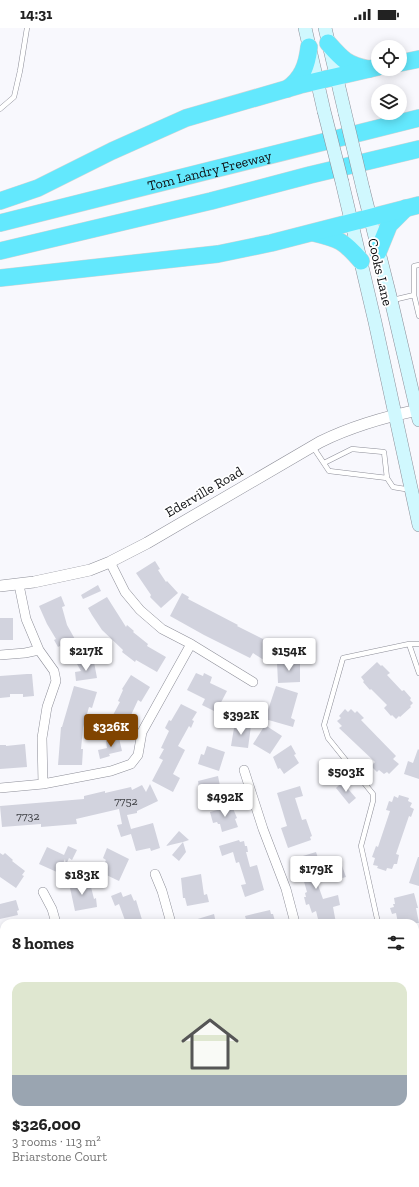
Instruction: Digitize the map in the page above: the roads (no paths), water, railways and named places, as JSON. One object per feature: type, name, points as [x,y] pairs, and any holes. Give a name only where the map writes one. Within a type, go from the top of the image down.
[{"type":"highway","points":[[326,36],[346,61],[355,66],[371,68]]},
{"type":"highway","points":[[286,89],[293,85],[304,70],[307,62],[309,47]]},
{"type":"highway","points":[[407,61],[419,59]]},
{"type":"highway","points":[[0,201],[38,188],[112,151],[186,118],[286,89],[371,69]]},
{"type":"highway","name":"Tom Landry Freeway","points":[[0,223],[419,118]]},
{"type":"highway","points":[[0,251],[211,201],[310,175],[419,149]]},
{"type":"highway","points":[[0,278],[218,254],[413,206]]},
{"type":"highway","points":[[378,252],[389,225],[413,206]]},
{"type":"highway","points":[[312,232],[339,240],[350,248],[361,261]]},
{"type":"main road","name":"Cooks Lane","points":[[305,28],[361,261],[419,525]]},
{"type":"main road","name":"Cooks Lane","points":[[326,36],[418,413]]},
{"type":"street","name":"Ederville Road","points":[[0,586],[19,584],[90,570],[110,562],[147,543],[336,434],[383,418],[395,415],[418,413]]},
{"type":"street","points":[[110,562],[125,592],[140,610],[162,629],[191,644],[253,682]]},
{"type":"street","points":[[19,584],[26,619],[39,650],[54,671],[56,681],[47,707],[42,738],[43,784]]},
{"type":"street","points":[[0,788],[43,784],[111,771],[131,764],[138,755],[142,732],[191,644]]},
{"type":"street","points":[[0,655],[39,650]]},
{"type":"street","points":[[244,770],[263,829],[286,889],[294,919]]},
{"type":"street","points":[[155,874],[162,891],[170,919]]},
{"type":"street","points":[[42,892],[52,909],[55,919]]},
{"type":"lane","points":[[0,109],[14,97],[27,28]]},
{"type":"lane","points":[[419,265],[414,266],[417,278],[416,293],[419,316]]},
{"type":"lane","points":[[391,300],[416,293]]},
{"type":"lane","points":[[313,446],[329,471],[387,478]]},
{"type":"lane","points":[[324,463],[352,448],[361,451],[384,452],[387,478],[393,487],[412,490]]},
{"type":"lane","points":[[358,474],[359,468]]},
{"type":"lane","points":[[369,469],[369,476]]},
{"type":"lane","points":[[377,919],[361,846],[373,801],[373,794],[328,738],[324,725],[343,658],[409,644],[419,644]]},
{"type":"lane","points":[[409,644],[419,673]]}]
